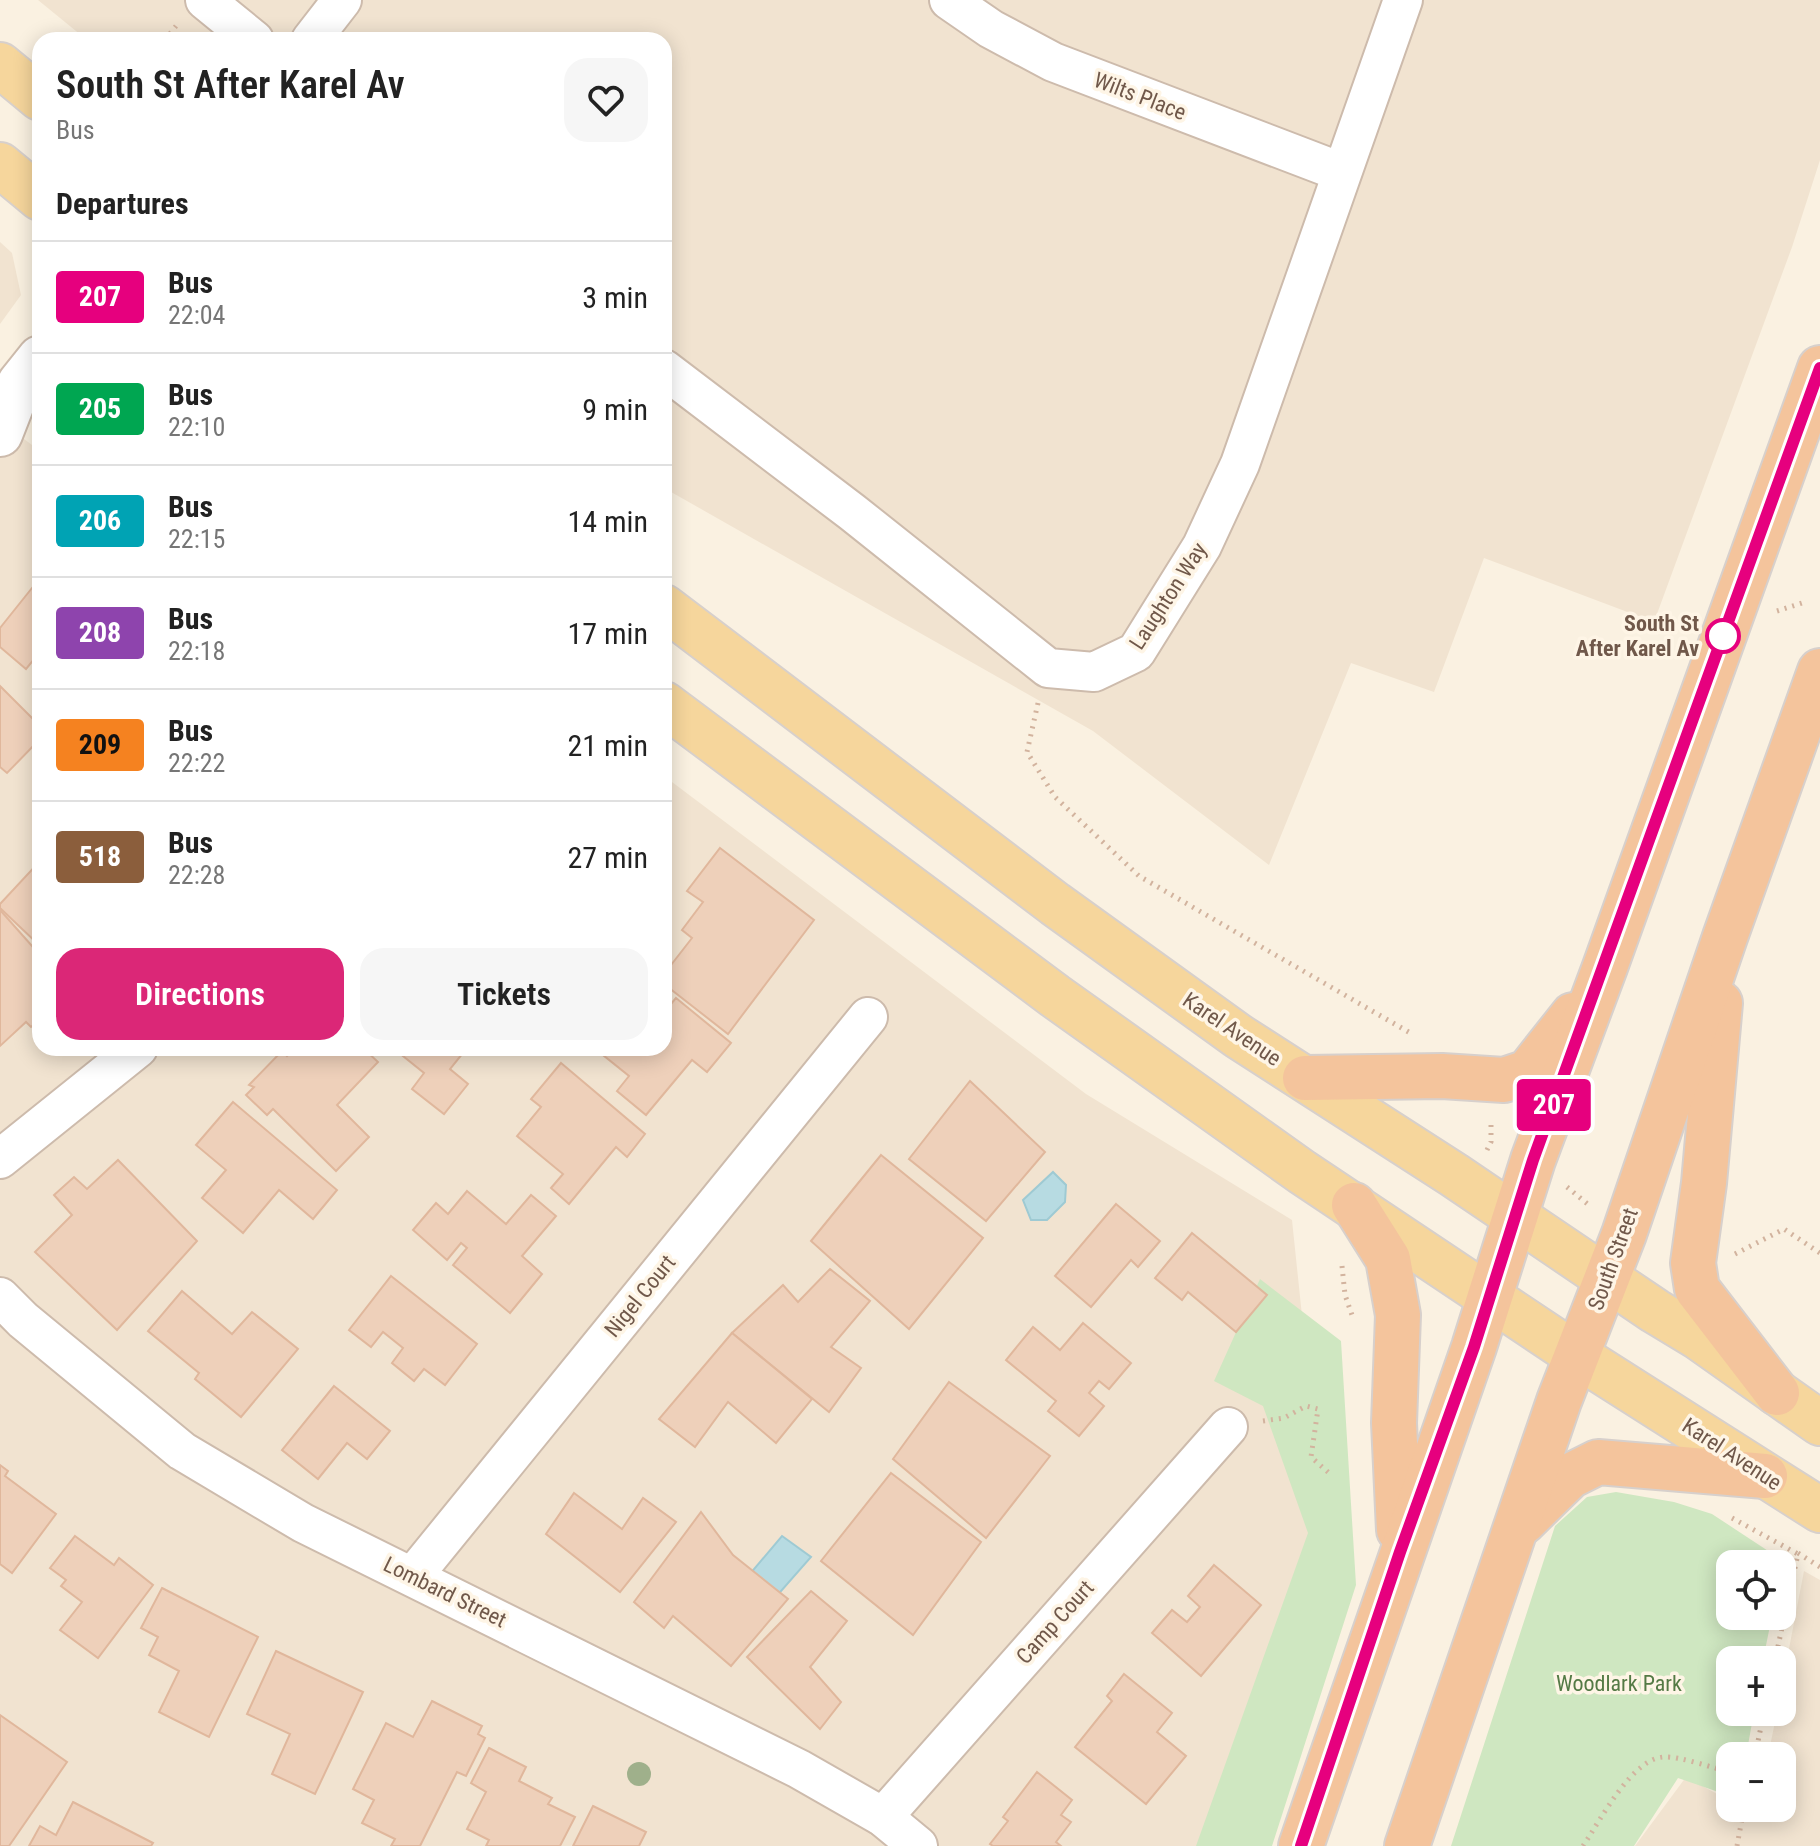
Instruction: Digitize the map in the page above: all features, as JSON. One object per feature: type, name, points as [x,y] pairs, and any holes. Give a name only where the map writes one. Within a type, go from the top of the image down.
[{"type":"highway","points":[[1301,1846],[1533,1160],[1820,368]]},
{"type":"highway","name":"South Street","points":[[1407,1846],[1576,1355],[1608,1279],[1820,671]]},
{"type":"highway","points":[[1725,937],[1704,1183],[1693,1263],[1697,1289],[1777,1393]]},
{"type":"highway","points":[[1305,1078],[1442,1076],[1504,1080],[1528,1072],[1563,1030],[1605,967]]},
{"type":"highway","points":[[1354,1205],[1388,1259],[1398,1315],[1394,1423],[1400,1552]]},
{"type":"highway","points":[[1516,1528],[1570,1476],[1598,1462],[1765,1476]]},
{"type":"main road","points":[[0,65],[32,97]]},
{"type":"main road","points":[[0,165],[32,191]]},
{"type":"main road","name":"Karel Avenue","points":[[672,613],[1055,904],[1238,1036],[1698,1337],[1820,1423]]},
{"type":"main road","name":"Karel Avenue","points":[[672,710],[1055,996],[1302,1172],[1576,1355],[1820,1510]]},
{"type":"street","points":[[205,0],[244,32]]},
{"type":"street","points":[[317,32],[342,0]]},
{"type":"street","name":"Wilts Place","points":[[949,0],[991,29],[1053,62],[1341,172]]},
{"type":"street","name":"Laughton Way","points":[[1048,668],[1094,672],[1136,652],[1202,546],[1240,464],[1403,0]]},
{"type":"street","points":[[0,435],[20,383],[32,368]]},
{"type":"street","points":[[672,375],[852,512],[1048,668]]},
{"type":"street","points":[[0,435],[32,417]]},
{"type":"street","name":"Nigel Court","points":[[413,1576],[868,1017]]},
{"type":"street","points":[[0,1159],[128,1056]]},
{"type":"street","name":"Lombard Street","points":[[0,1297],[23,1320],[182,1451],[303,1523],[799,1769],[883,1817],[918,1846]]},
{"type":"street","name":"Camp Court","points":[[883,1817],[1228,1427]]},
{"type":"path","points":[[1767,614],[1802,603]]},
{"type":"path","points":[[1048,668],[1027,752],[1055,797],[1139,876],[1423,1040]]},
{"type":"path","points":[[1491,1142],[1533,1160],[1624,1234]]},
{"type":"path","points":[[1728,1258],[1784,1229],[1820,1253]]},
{"type":"path","points":[[1228,1427],[1284,1418],[1306,1406],[1318,1409],[1311,1457],[1329,1473]]},
{"type":"path","points":[[1720,1512],[1820,1567]]},
{"type":"path","points":[[1778,1646],[1798,1554]]},
{"type":"path","points":[[1583,1846],[1633,1773],[1644,1762],[1664,1757],[1716,1769]]},
{"type":"path","points":[[1737,1846],[1741,1822]]},
{"type":"shaded area","points":[[38,0],[1820,0],[1820,160],[1792,247],[1654,622],[1484,558],[1434,692],[1351,663],[1269,865],[1093,731],[672,493],[672,32],[77,32]]},
{"type":"shaded area","points":[[0,242],[12,253],[21,295],[0,324]]},
{"type":"shaded area","points":[[0,421],[32,445],[32,1056],[672,1056],[672,782],[1086,1094],[1292,1220],[1325,1536],[1217,1846],[0,1846]]},
{"type":"shaded area","points":[[1804,1571],[1820,1580],[1820,1846],[1635,1846],[1686,1777],[1716,1793],[1716,1822],[1796,1822],[1796,1742],[1771,1742],[1774,1726],[1796,1726],[1796,1646],[1790,1646],[1793,1630],[1796,1630]]},
{"type":"green space","points":[[1260,1279],[1341,1341],[1356,1585],[1272,1846],[1196,1846],[1308,1533],[1263,1406],[1214,1381]]},
{"type":"green space","name":"Woodlark Park","points":[[1616,1492],[1674,1502],[1712,1514],[1767,1550],[1716,1550],[1716,1630],[1769,1630],[1766,1646],[1716,1646],[1716,1726],[1751,1726],[1749,1742],[1716,1742],[1716,1791],[1678,1778],[1634,1846],[1451,1846],[1555,1526],[1587,1497]]},
{"type":"water","points":[[1053,1172],[1066,1185],[1065,1202],[1047,1220],[1031,1220],[1023,1200]]},
{"type":"water","points":[[782,1536],[811,1557],[767,1607],[744,1581]]},
{"type":"building","points":[[32,588],[32,662],[26,669],[0,647],[0,628]]},
{"type":"building","points":[[0,686],[32,718],[32,747],[7,773],[0,767]]},
{"type":"building","points":[[720,848],[814,920],[728,1034],[672,990],[672,964],[692,938],[682,930],[703,902],[687,891]]},
{"type":"building","points":[[32,870],[32,938],[0,908],[0,904]]},
{"type":"building","points":[[0,910],[32,946],[32,1026],[26,1022],[0,1046]]},
{"type":"building","points":[[676,998],[731,1043],[707,1072],[692,1060],[646,1115],[617,1091],[629,1076],[604,1056],[672,1056],[672,1003]]},
{"type":"building","points":[[277,1056],[372,1056],[378,1062],[337,1105],[369,1137],[336,1171],[273,1109],[267,1115],[246,1095],[254,1087],[249,1085]]},
{"type":"building","points":[[403,1056],[461,1056],[450,1069],[468,1084],[444,1114],[412,1089],[424,1073]]},
{"type":"building","points":[[561,1063],[645,1134],[627,1157],[616,1147],[569,1204],[551,1188],[563,1174],[517,1136],[541,1107],[531,1099]]},
{"type":"building","points":[[970,1081],[1045,1152],[986,1221],[909,1159]]},
{"type":"building","points":[[233,1102],[337,1190],[313,1219],[279,1190],[243,1233],[202,1198],[226,1170],[196,1145]]},
{"type":"building","points":[[881,1155],[983,1238],[909,1329],[811,1241]]},
{"type":"building","points":[[118,1160],[197,1241],[117,1330],[35,1252],[72,1215],[54,1195],[74,1177],[87,1189]]},
{"type":"building","points":[[467,1191],[506,1224],[531,1195],[556,1216],[522,1256],[542,1274],[510,1313],[453,1265],[467,1248],[461,1243],[447,1260],[413,1230],[436,1203],[448,1214]]},
{"type":"building","points":[[1116,1204],[1160,1241],[1138,1267],[1131,1260],[1091,1307],[1055,1276]]},
{"type":"building","points":[[1192,1233],[1267,1295],[1236,1332],[1188,1292],[1182,1300],[1155,1278]]},
{"type":"building","points":[[830,1269],[870,1301],[831,1347],[861,1368],[829,1412],[732,1333],[783,1285],[798,1302]]},
{"type":"building","points":[[391,1276],[477,1344],[445,1385],[424,1369],[414,1381],[392,1363],[403,1348],[383,1332],[371,1347],[349,1330]]},
{"type":"building","points":[[182,1291],[232,1334],[252,1312],[298,1349],[241,1417],[195,1379],[199,1373],[148,1331]]},
{"type":"building","points":[[1083,1323],[1131,1363],[1109,1389],[1099,1381],[1089,1393],[1104,1406],[1079,1436],[1048,1411],[1056,1401],[1006,1360],[1033,1327],[1060,1350]]},
{"type":"building","points":[[732,1333],[812,1399],[776,1443],[728,1402],[695,1447],[659,1419]]},
{"type":"building","points":[[949,1382],[1050,1456],[986,1538],[893,1459]]},
{"type":"building","points":[[334,1386],[390,1431],[367,1459],[347,1443],[318,1479],[282,1450]]},
{"type":"building","points":[[0,1465],[8,1471],[5,1476],[56,1514],[12,1573],[0,1564]]},
{"type":"building","points":[[891,1473],[981,1542],[913,1635],[821,1561]]},
{"type":"building","points":[[574,1493],[622,1529],[643,1498],[676,1522],[620,1592],[546,1534]]},
{"type":"building","points":[[701,1512],[733,1555],[788,1599],[731,1666],[673,1616],[664,1628],[634,1602]]},
{"type":"building","points":[[75,1536],[114,1565],[119,1558],[153,1585],[98,1658],[60,1630],[82,1602],[61,1586],[66,1580],[50,1568]]},
{"type":"building","points":[[1214,1565],[1261,1605],[1201,1676],[1152,1633],[1172,1610],[1187,1622],[1200,1607],[1188,1596]]},
{"type":"building","points":[[162,1588],[258,1637],[209,1737],[159,1712],[179,1671],[149,1655],[158,1637],[141,1628]]},
{"type":"building","points":[[811,1591],[847,1621],[810,1667],[841,1702],[820,1729],[747,1657]]},
{"type":"building","points":[[276,1651],[363,1692],[315,1794],[272,1774],[290,1734],[247,1714]]},
{"type":"building","points":[[1124,1674],[1172,1713],[1157,1732],[1186,1756],[1146,1804],[1075,1747],[1112,1701],[1107,1696]]},
{"type":"building","points":[[432,1701],[482,1726],[478,1734],[485,1738],[466,1776],[457,1772],[420,1846],[391,1846],[395,1839],[362,1823],[374,1800],[353,1789],[386,1723],[413,1737]]},
{"type":"building","points":[[0,1715],[67,1762],[9,1846],[0,1846]]},
{"type":"building","points":[[489,1748],[526,1767],[519,1781],[552,1798],[548,1804],[575,1817],[560,1846],[486,1846],[489,1840],[467,1829],[486,1792],[471,1783]]},
{"type":"building","points":[[1037,1772],[1072,1800],[1061,1815],[1071,1822],[1056,1842],[1061,1846],[993,1846],[990,1844],[1008,1821],[1003,1817]]},
{"type":"building","points":[[73,1802],[153,1843],[151,1846],[29,1846],[40,1826],[56,1835]]},
{"type":"building","points":[[593,1806],[646,1832],[639,1846],[573,1846]]},
{"type":"bus line","name":"207","points":[[1301,1846],[1400,1552],[1474,1347],[1533,1160],[1820,368]]},
{"type":"place","name":"South St After Karel Av","points":[[1723,636]]}]
